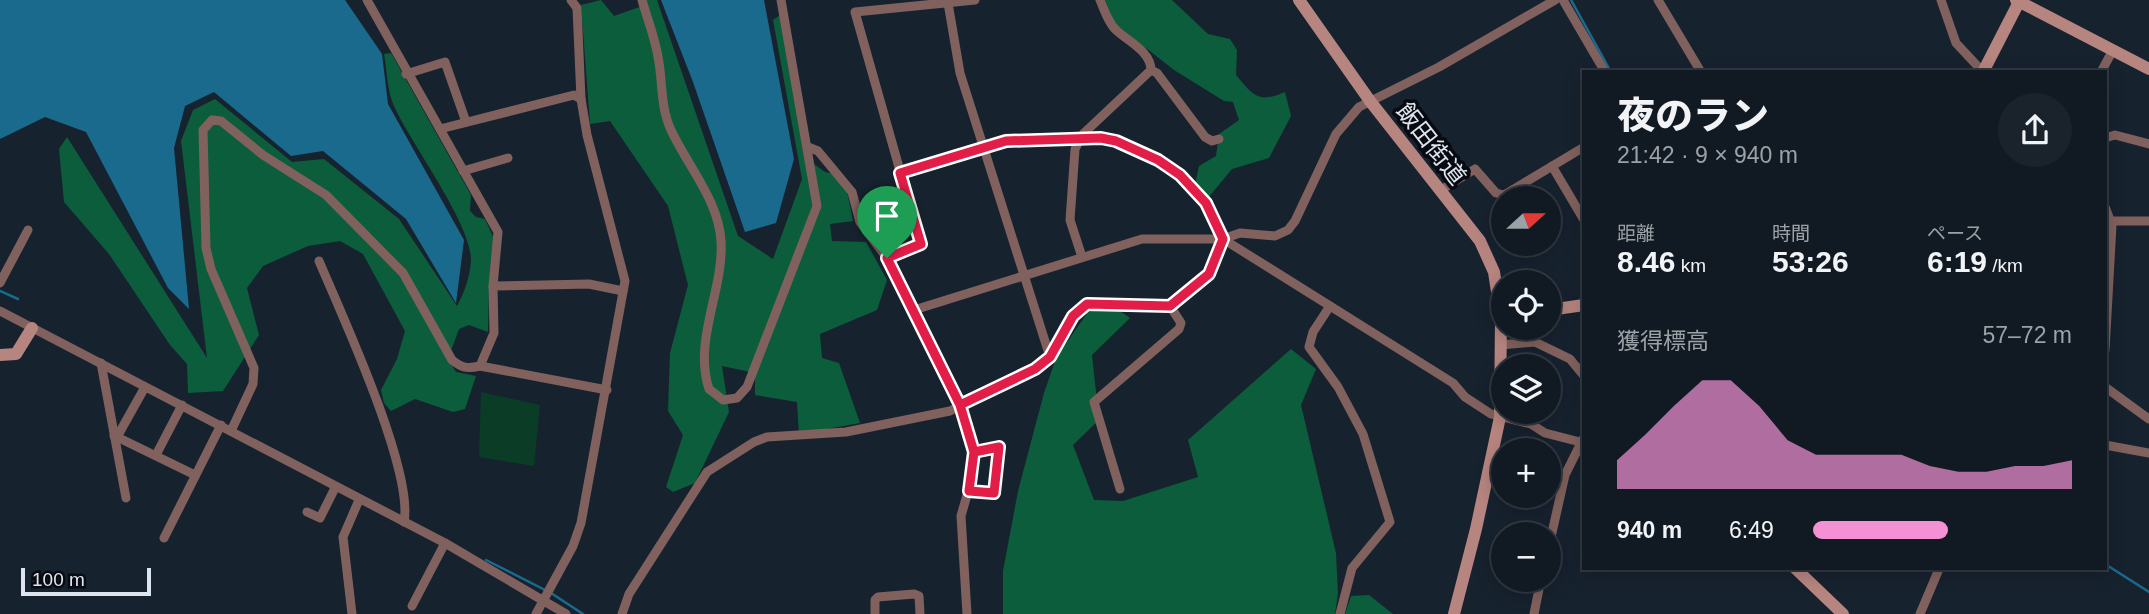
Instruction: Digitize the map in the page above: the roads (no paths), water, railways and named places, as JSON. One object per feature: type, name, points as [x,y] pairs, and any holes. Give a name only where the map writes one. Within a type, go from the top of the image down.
[{"type":"main road","points":[[1984,70],[2019,1],[2149,69]]},
{"type":"main road","name":"飯田街道","points":[[1300,2],[1370,101],[1441,190],[1489,256],[1493,270]]},
{"type":"main road","points":[[1561,308],[1582,304]]},
{"type":"main road","points":[[0,355],[16,354],[32,328]]},
{"type":"main road","name":"飯田街道","points":[[1500,340],[1500,354]]},
{"type":"main road","name":"飯田街道","points":[[1454,614],[1498,424]]},
{"type":"main road","points":[[1797,570],[1843,614]]},
{"type":"street","points":[[367,0],[396,50],[406,74],[498,232],[493,286],[494,333],[480,366]]},
{"type":"street","points":[[536,614],[581,523],[625,281],[587,135],[581,99],[576,8],[571,0]]},
{"type":"street","points":[[642,0],[658,55],[664,111],[670,129],[718,224],[721,242],[719,269],[707,329],[705,360],[709,389],[723,400],[737,398],[747,387],[816,214],[808,147],[781,0]]},
{"type":"street","points":[[887,258],[921,244],[855,12],[975,0]]},
{"type":"street","points":[[1082,257],[1070,220],[1075,149],[1079,140],[1151,70],[1151,64],[1139,48],[1113,27],[1100,0]]},
{"type":"street","points":[[914,310],[1142,239],[1223,239],[1240,233],[1275,236],[1288,230],[1336,134],[1349,116],[1370,101],[1439,67],[1555,0]]},
{"type":"street","points":[[1563,0],[1604,70]]},
{"type":"street","points":[[1658,0],[1700,70]]},
{"type":"street","points":[[1941,0],[1956,43],[1981,70]]},
{"type":"street","points":[[948,3],[960,73],[1050,357]]},
{"type":"street","points":[[2102,70],[2113,50]]},
{"type":"street","points":[[406,74],[445,62],[466,122]]},
{"type":"street","points":[[1151,70],[1157,73],[1205,137],[1212,141],[1219,139]]},
{"type":"street","points":[[440,129],[573,95],[581,99]]},
{"type":"street","points":[[231,431],[253,384],[254,368],[211,269],[206,248],[203,130],[212,120],[226,124],[263,155],[326,195],[403,273],[452,360],[467,369],[480,366],[607,390]]},
{"type":"street","points":[[2107,137],[2115,135],[2149,145]]},
{"type":"street","points":[[900,173],[1006,141],[1101,138],[1132,146],[1180,175],[1206,203],[1223,239],[1453,383],[1465,397],[1491,412]]},
{"type":"street","points":[[808,147],[818,151],[852,192],[860,222],[887,258],[960,405],[974,452],[969,491],[961,516],[967,614]]},
{"type":"street","points":[[1441,190],[1475,169],[1496,193],[1502,195],[1582,149]]},
{"type":"street","points":[[463,171],[508,159]]},
{"type":"street","points":[[1552,166],[1582,217]]},
{"type":"street","points":[[2107,211],[2111,221],[2107,307]]},
{"type":"street","points":[[2111,221],[2149,221]]},
{"type":"street","points":[[0,283],[28,230]]},
{"type":"street","points":[[622,614],[629,594],[712,467],[767,437],[846,432],[936,415],[960,405],[1035,369],[1050,357],[1073,316],[1087,304],[1170,306],[1209,274],[1223,239]]},
{"type":"street","points":[[319,261],[395,451],[407,508],[404,522]]},
{"type":"street","points":[[493,286],[589,284],[623,291]]},
{"type":"street","points":[[1120,489],[1094,402],[1179,329],[1181,323],[1170,306]]},
{"type":"street","points":[[1330,306],[1313,332],[1309,347],[1338,387],[1363,434],[1390,522],[1352,568],[1340,614]]},
{"type":"street","points":[[0,311],[445,543],[566,614]]},
{"type":"street","points":[[1500,345],[1535,342],[1570,359],[1582,374]]},
{"type":"street","points":[[101,363],[126,498]]},
{"type":"street","points":[[116,436],[145,387]]},
{"type":"street","points":[[2107,388],[2149,419]]},
{"type":"street","points":[[156,455],[182,405]]},
{"type":"street","points":[[1525,424],[1582,440],[1565,475],[1554,522]]},
{"type":"street","points":[[164,538],[221,425]]},
{"type":"street","points":[[116,436],[195,475]]},
{"type":"street","points":[[2107,445],[2149,453]]},
{"type":"street","points":[[969,491],[994,493],[999,447],[974,452]]},
{"type":"street","points":[[307,512],[320,518],[335,488]]},
{"type":"street","points":[[352,614],[343,537],[359,500]]},
{"type":"street","points":[[412,606],[445,543]]},
{"type":"street","points":[[1920,614],[1939,570]]},
{"type":"street","points":[[1534,614],[1538,592]]},
{"type":"street","points":[[875,614],[875,600],[878,597],[914,594],[919,596],[920,614]]},
{"type":"water","points":[[0,0],[345,0],[382,54],[388,104],[464,240],[456,303],[406,219],[323,151],[291,156],[214,92],[185,106],[174,148],[189,309],[168,288],[86,132],[45,117],[0,139]]},
{"type":"water","points":[[661,0],[764,0],[794,159],[776,223],[745,232],[693,82]]},
{"type":"waterway","points":[[1571,0],[1610,70]]},
{"type":"waterway","points":[[0,291],[18,299]]},
{"type":"waterway","points":[[486,560],[545,590]]},
{"type":"waterway","points":[[2107,565],[2149,592]]},
{"type":"waterway","points":[[551,593],[583,614]]}]
